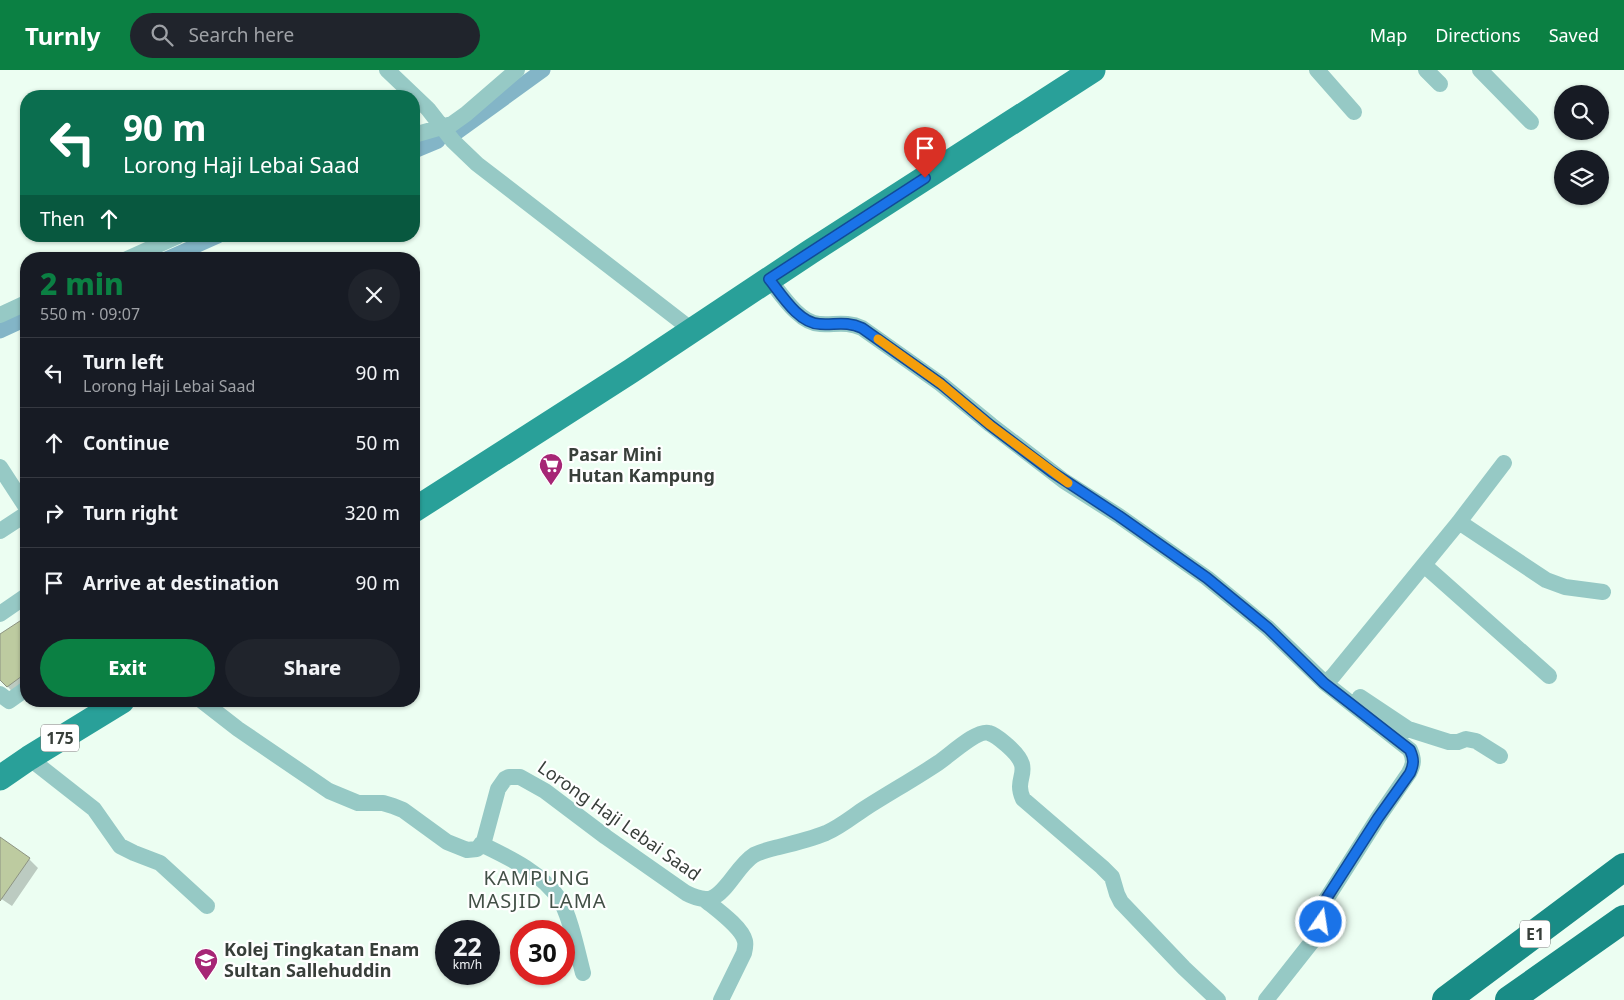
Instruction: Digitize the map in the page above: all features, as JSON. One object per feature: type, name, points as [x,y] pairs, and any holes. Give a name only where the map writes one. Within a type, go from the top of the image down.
[{"type":"highway","name":"E1","points":[[1446,1000],[1624,867]]},
{"type":"highway","name":"E1","points":[[1509,1000],[1624,919]]},
{"type":"main road","points":[[420,506],[1093,70]]},
{"type":"main road","name":"175","points":[[0,778],[112,707]]},
{"type":"street","points":[[387,70],[408,90]]},
{"type":"street","points":[[420,133],[452,124],[517,70]]},
{"type":"street","points":[[1317,70],[1354,112]]},
{"type":"street","points":[[1426,70],[1440,84]]},
{"type":"street","points":[[1480,70],[1531,122]]},
{"type":"street","points":[[420,101],[452,141],[476,164],[692,330]]},
{"type":"street","points":[[143,252],[165,242]]},
{"type":"street","points":[[769,279],[786,301],[805,320],[819,324],[842,323],[855,325],[931,376],[1027,454],[1127,521],[1207,578],[1329,679],[1410,750],[1414,758],[1414,765],[1410,773],[1378,818],[1320,909],[1320,929],[1315,939],[1266,1000]]},
{"type":"street","points":[[0,315],[20,306]]},
{"type":"street","points":[[1329,679],[1459,522],[1504,463]]},
{"type":"street","points":[[0,467],[20,498]]},
{"type":"street","points":[[0,531],[20,518]]},
{"type":"street","points":[[1459,522],[1546,580],[1565,588],[1603,592]]},
{"type":"street","points":[[1424,565],[1549,676]]},
{"type":"street","points":[[0,614],[20,600]]},
{"type":"street","points":[[1329,679],[1408,729],[1449,742],[1458,742],[1466,739],[1476,741],[1500,756]]},
{"type":"street","points":[[5,697],[20,691]]},
{"type":"street","points":[[210,707],[238,729],[329,791],[348,800],[383,803],[394,806],[403,810],[458,848],[473,850],[482,844],[526,868],[542,880],[560,900],[567,916],[583,973]]},
{"type":"street","name":"Lorong Haji Lebai Saad","points":[[482,844],[498,789],[509,777],[520,777],[545,791],[606,837],[686,893],[695,898],[712,898],[749,858],[807,840],[840,826],[864,809],[923,774],[975,736],[985,732],[1000,739],[1022,761],[1020,790],[1023,799],[1112,877],[1115,891],[1121,902],[1218,1000]]},
{"type":"street","points":[[29,758],[94,809],[120,846],[160,863],[207,906]]},
{"type":"street","points":[[704,899],[737,928],[745,939],[744,953],[721,1000]]},
{"type":"building","points":[[20,621],[20,677],[7,687],[0,680],[0,634]]},
{"type":"building","points":[[0,837],[30,858],[0,901]]},
{"type":"waterway","points":[[456,133],[543,70]]},
{"type":"waterway","points":[[420,148],[438,141]]},
{"type":"waterway","points":[[182,252],[204,242]]},
{"type":"waterway","points":[[0,331],[20,322]]},
{"type":"slow traffic","points":[[878,339],[941,384],[1027,454],[1068,483]]},
{"type":"place","name":"Pasar Mini Hutan Kampung","points":[[551,486]]},
{"type":"place","name":"Kolej Tingkatan Enam Sultan Sallehuddin","points":[[206,981]]},
{"type":"district","name":"KAMPUNG MASJID LAMA","points":[[537,890]]},
{"type":"route","points":[[925,178],[769,279],[786,301],[805,320],[819,324],[850,323],[862,328],[941,384],[1027,454],[1095,499],[1207,578],[1268,628],[1324,683],[1410,750],[1414,758],[1414,765],[1410,773],[1378,818],[1320,909],[1321,922]]}]
